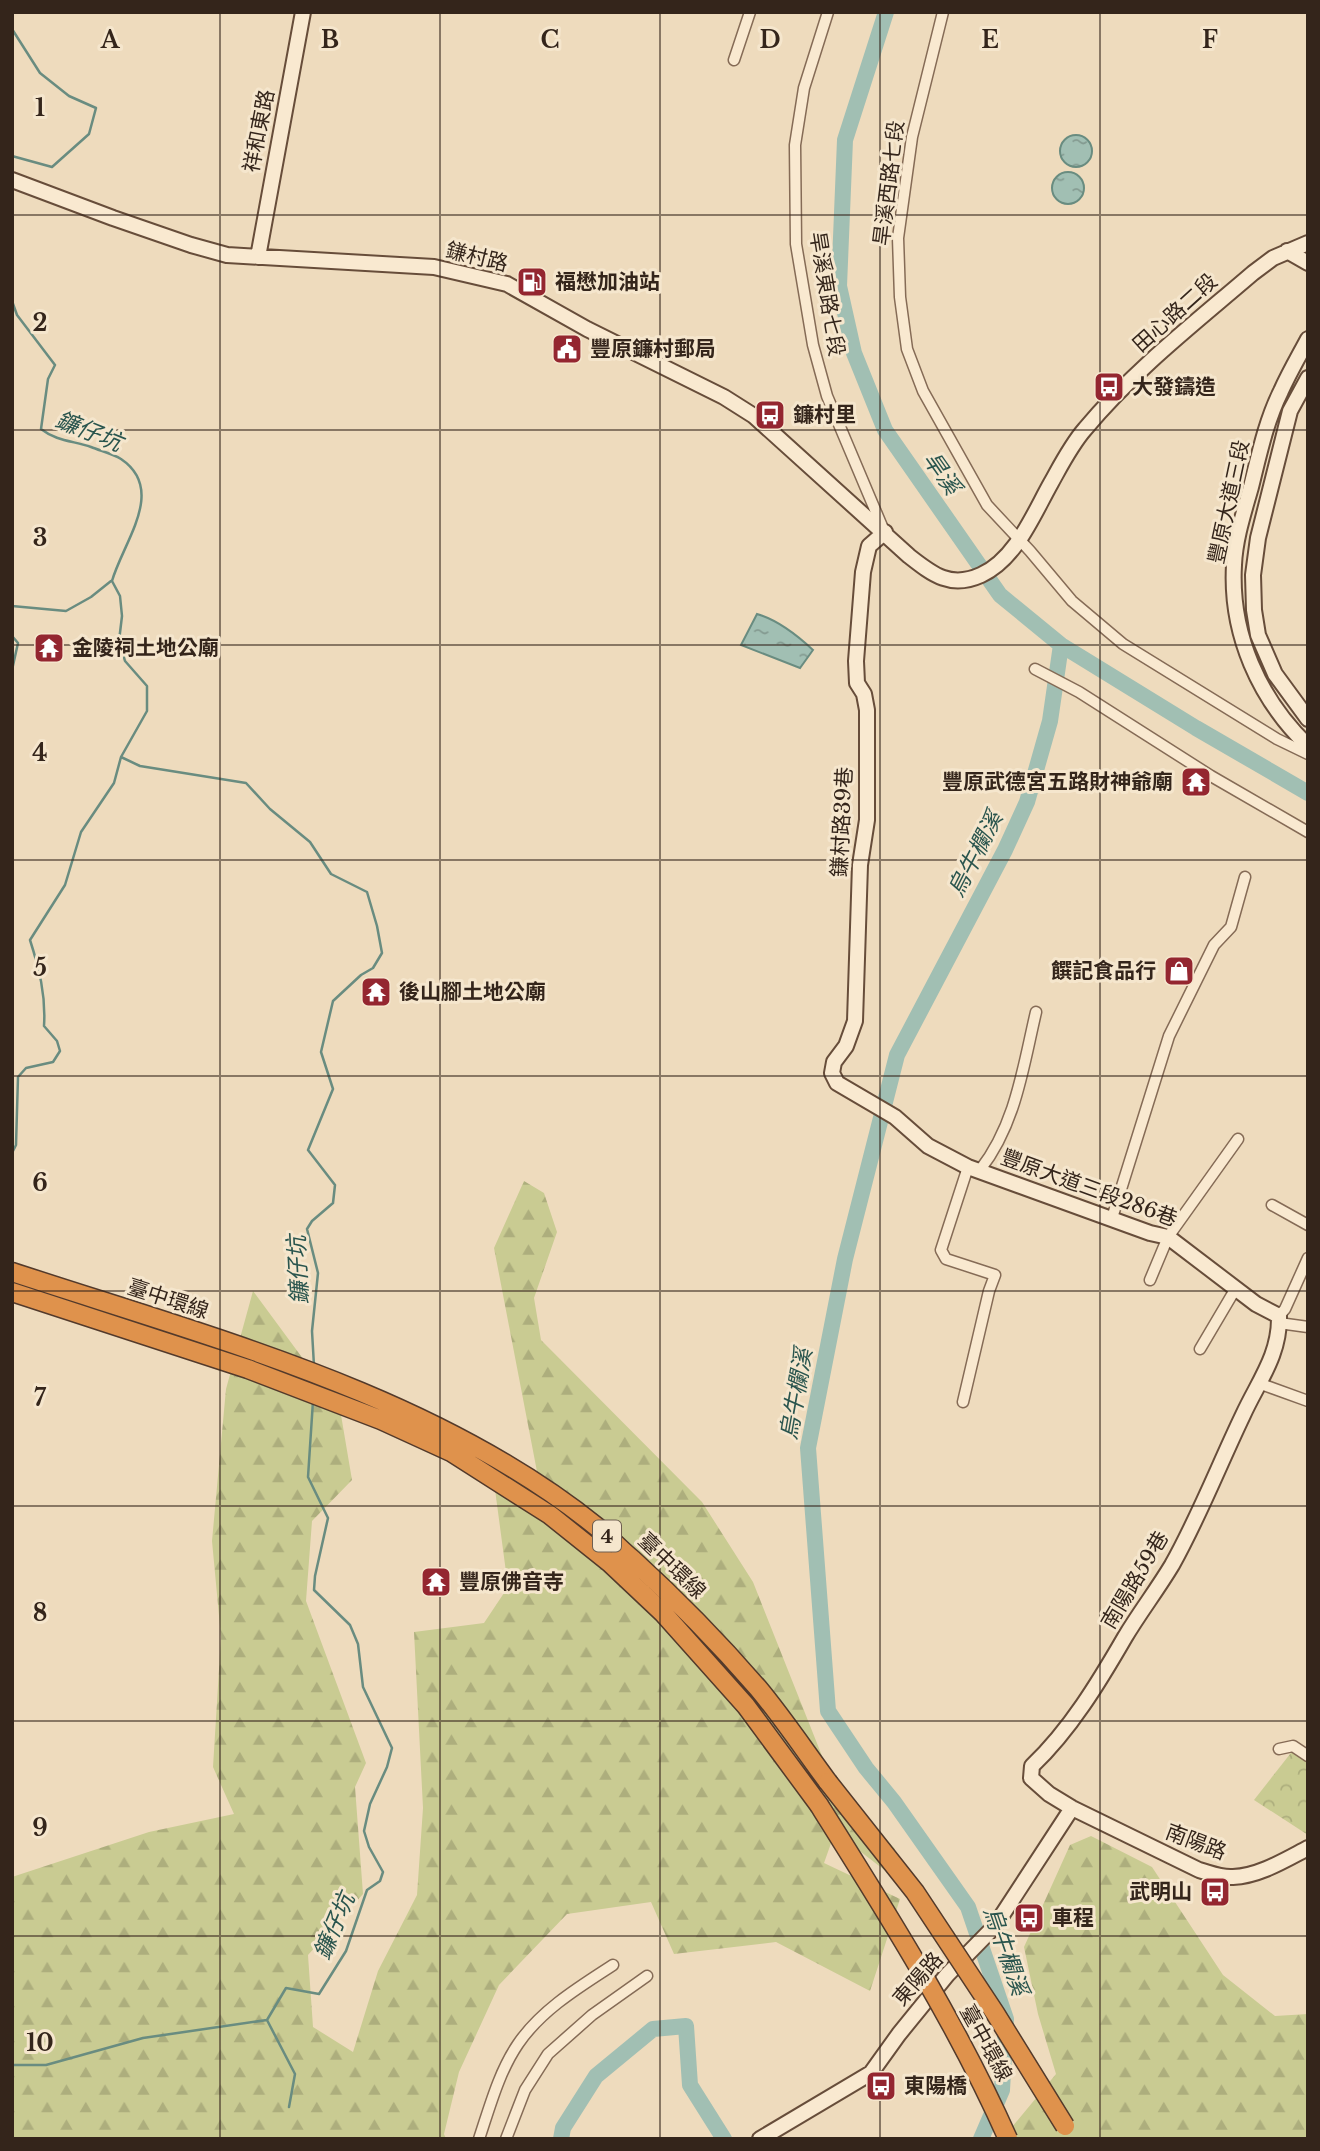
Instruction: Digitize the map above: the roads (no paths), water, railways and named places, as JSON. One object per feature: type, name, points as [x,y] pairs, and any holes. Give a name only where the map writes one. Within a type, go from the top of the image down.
[{"type":"highway","name":"臺中環線","points":[[12,1272],[361,1391],[462,1438],[561,1500],[599,1528],[694,1618],[760,1690],[915,1892],[1065,2126]]},
{"type":"highway","name":"臺中環線","points":[[12,1292],[248,1369],[380,1420],[451,1452],[550,1515],[610,1563],[663,1613],[746,1706],[819,1805],[896,1929],[984,2086],[1009,2139]]},
{"type":"street","name":"祥和東路","points":[[258,257],[303,12]]},
{"type":"street","points":[[734,60],[750,12]]},
{"type":"street","name":"旱溪東路七段","points":[[828,12],[804,88],[795,145],[796,244],[813,345],[827,396],[885,532]]},
{"type":"street","name":"旱溪西路七段","points":[[943,12],[912,137],[898,238],[900,297],[907,349],[923,391],[986,505],[1072,601],[1123,643],[1278,739],[1308,754]]},
{"type":"street","name":"鎌村路","points":[[12,180],[191,245],[227,255],[434,267],[507,285],[587,329],[724,397],[754,416],[909,556],[935,576]]},
{"type":"street","name":"田心路二段","points":[[935,576],[960,580],[978,576],[996,565],[1019,540],[1084,429],[1139,373],[1210,310],[1273,258],[1308,243]]},
{"type":"street","points":[[1287,251],[1308,263]]},
{"type":"street","name":"豐原大道三段","points":[[1308,339],[1268,421],[1239,532],[1234,564],[1236,616],[1242,641],[1274,707],[1308,746]]},
{"type":"street","name":"豐原大道三段","points":[[1308,378],[1290,411],[1258,538],[1253,575],[1258,635],[1275,674],[1308,719]]},
{"type":"street","name":"鎌村路39巷","points":[[885,532],[869,546],[863,572],[856,660],[857,683],[864,694],[867,710],[867,820],[860,864],[855,1021],[846,1046],[834,1062],[832,1073],[836,1083],[895,1117]]},
{"type":"street","points":[[1035,669],[1079,692],[1212,776],[1308,832]]},
{"type":"street","points":[[1112,1218],[1168,1036],[1214,945],[1231,926],[1245,877]]},
{"type":"street","points":[[963,1402],[995,1275],[946,1259],[941,1250],[974,1168],[992,1155],[1012,1113],[1036,1012]]},
{"type":"street","name":"豐原大道三段286巷","points":[[895,1117],[928,1146],[974,1168],[1023,1189],[1168,1237],[1279,1320]]},
{"type":"street","points":[[1150,1280],[1168,1237],[1238,1139]]},
{"type":"street","points":[[1272,1205],[1308,1224]]},
{"type":"street","points":[[1308,1258],[1279,1320],[1308,1327]]},
{"type":"street","points":[[1200,1349],[1236,1288]]},
{"type":"street","name":"南陽路59巷","points":[[1036,1783],[1031,1778],[1032,1766],[1050,1751],[1107,1668],[1172,1564],[1225,1458],[1243,1414],[1261,1384],[1273,1353],[1279,1320]]},
{"type":"street","points":[[1261,1384],[1308,1401]]},
{"type":"street","points":[[1279,1749],[1293,1746],[1308,1756]]},
{"type":"street","name":"南陽路","points":[[1036,1783],[1072,1808],[1199,1870],[1218,1875],[1233,1877],[1249,1874],[1308,1848]]},
{"type":"street","name":"東陽路","points":[[760,2139],[871,2073],[947,1975],[1005,1913],[1021,1884],[1072,1808]]},
{"type":"street","points":[[480,2139],[499,2079],[518,2044],[538,2020],[567,1996],[613,1965]]},
{"type":"street","points":[[506,2139],[525,2090],[548,2054],[592,2015],[647,1976]]},
{"type":"water","points":[[1076,135],[1087,140],[1092,151],[1087,162],[1076,167],[1065,162],[1060,151],[1065,140]]},
{"type":"water","points":[[1068,172],[1079,177],[1084,188],[1079,199],[1068,204],[1057,199],[1052,188],[1057,177]]},
{"type":"water","points":[[757,614],[787,629],[813,650],[800,668],[741,645]]},
{"type":"waterway","name":"旱溪","points":[[886,12],[845,140],[839,286],[854,353],[885,430],[1000,595],[1061,645],[1308,793]]},
{"type":"waterway","name":"鐮仔坑","points":[[12,29],[40,73],[69,96],[96,108],[89,134],[52,167],[12,156]]},
{"type":"waterway","name":"鐮仔坑","points":[[12,301],[17,315],[55,365],[48,379],[41,429],[59,438],[121,459],[134,472],[141,486],[138,517],[112,581],[120,596],[122,616],[119,641],[125,661],[147,686],[147,711],[121,757],[140,766],[246,783],[270,809],[310,842],[331,874],[367,892],[377,926],[382,953],[373,968],[361,975],[333,1001],[321,1052],[333,1089],[308,1150],[335,1185],[333,1203],[312,1221],[307,1229],[318,1273],[312,1331],[314,1366]]},
{"type":"waterway","points":[[12,606],[66,611],[91,597],[111,581]]},
{"type":"waterway","points":[[12,636],[18,643],[12,670]]},
{"type":"waterway","name":"烏牛欄溪","points":[[981,2139],[1002,2090],[1006,2019],[968,1907],[894,1802],[866,1768],[828,1711],[808,1448],[845,1259],[897,1055],[1005,850],[1027,802],[1050,721],[1061,645]]},
{"type":"waterway","points":[[12,1153],[16,1145],[18,1077],[26,1068],[53,1062],[60,1051],[57,1041],[44,1026],[41,982],[30,940],[65,885],[81,832],[114,783],[121,757]]},
{"type":"waterway","name":"鐮仔坑","points":[[267,2020],[286,1988],[319,1994],[346,1951],[367,1890],[380,1881],[383,1872],[369,1847],[364,1831],[370,1804],[387,1767],[392,1748],[363,1687],[358,1644],[350,1625],[314,1590],[328,1518],[308,1477],[313,1401]]},
{"type":"waterway","points":[[267,2020],[295,2074],[289,2107]]},
{"type":"waterway","name":"鐮仔坑","points":[[12,2065],[46,2065],[143,2038],[267,2020]]},
{"type":"waterway","name":"烏牛欄溪","points":[[561,2139],[563,2128],[596,2076],[653,2029],[686,2026],[690,2085],[724,2139]]},
{"type":"place","name":"福懋加油站","points":[[532,282]]},
{"type":"place","name":"豐原鐮村郵局","points":[[567,349]]},
{"type":"place","name":"大發鑄造","points":[[1109,387]]},
{"type":"place","name":"鐮村里","points":[[770,415]]},
{"type":"place","name":"金陵祠土地公廟","points":[[49,648]]},
{"type":"place","name":"豐原武德宮五路財神爺廟","points":[[1196,782]]},
{"type":"place","name":"饌記食品行","points":[[1179,971]]},
{"type":"place","name":"後山腳土地公廟","points":[[376,992]]},
{"type":"place","name":"豐原佛音寺","points":[[436,1582]]},
{"type":"place","name":"武明山","points":[[1215,1892]]},
{"type":"place","name":"車程","points":[[1029,1918]]},
{"type":"place","name":"東陽橋","points":[[881,2086]]}]
